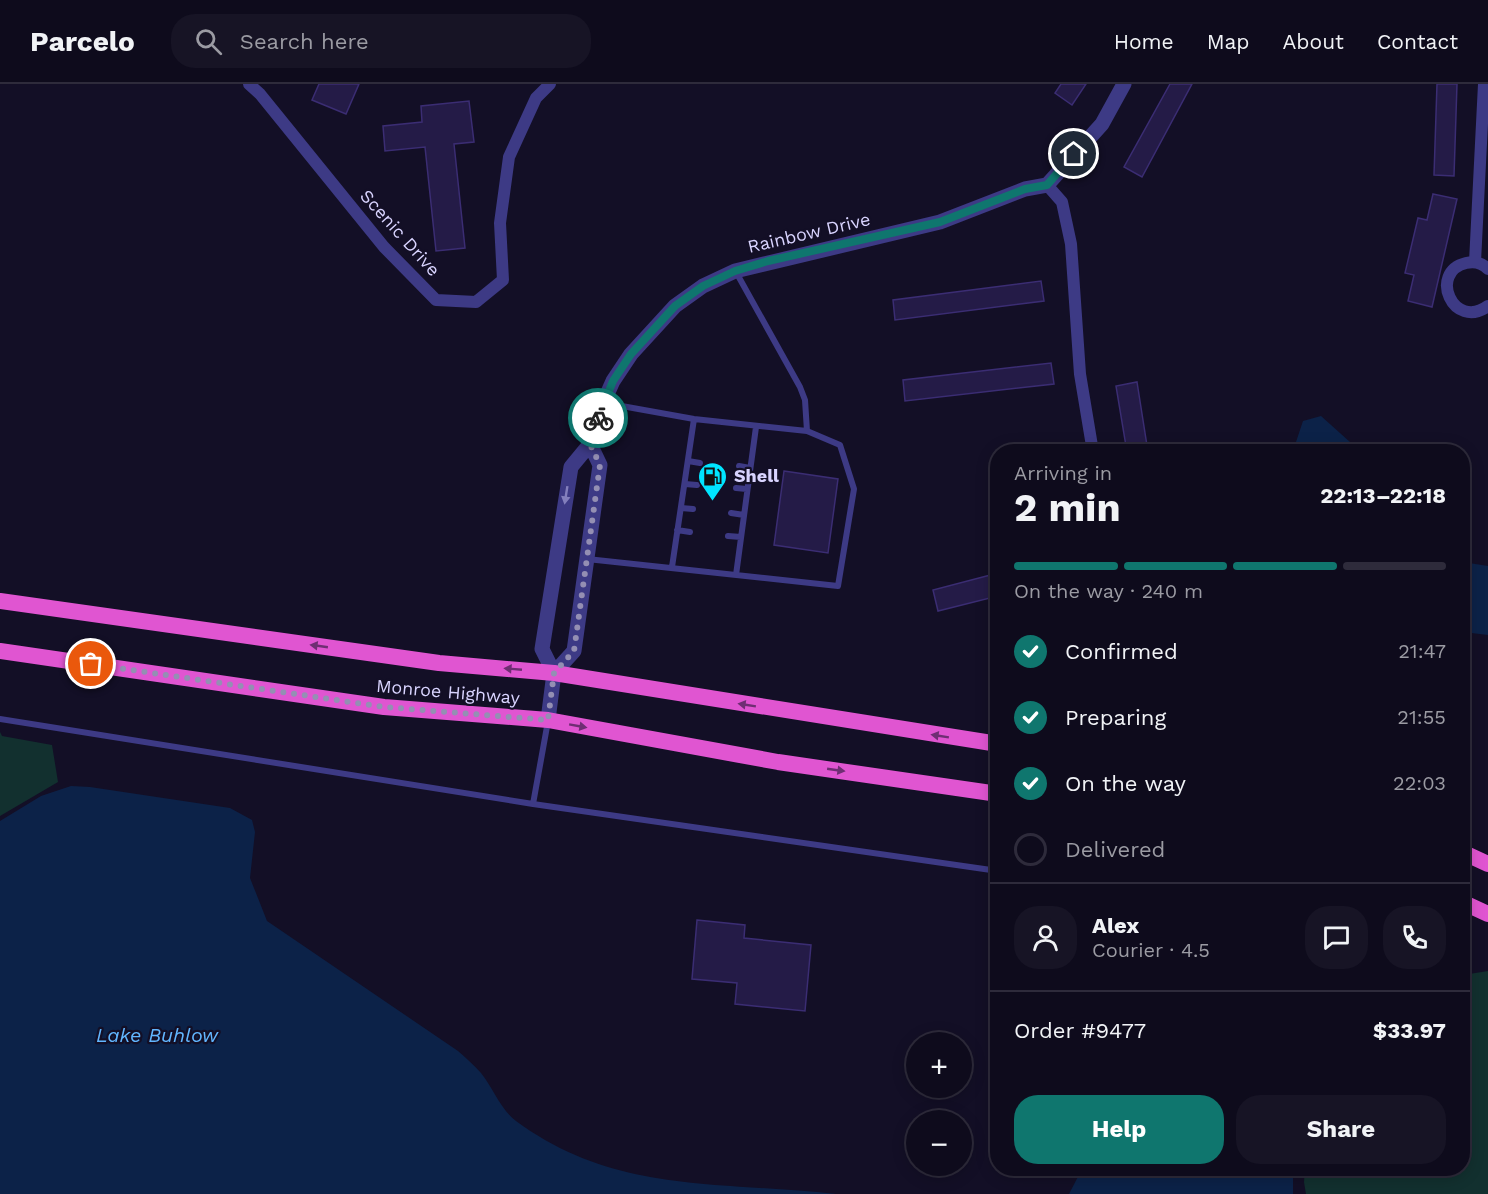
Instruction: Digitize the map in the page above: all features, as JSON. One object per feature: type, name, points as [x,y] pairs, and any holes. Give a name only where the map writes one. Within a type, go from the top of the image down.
[{"type":"highway","name":"Monroe Highway","points":[[0,601],[439,663],[554,673],[990,743]]},
{"type":"highway","name":"Monroe Highway","points":[[0,651],[384,707],[548,720],[778,762],[990,793]]},
{"type":"highway","points":[[1470,856],[1488,864]]},
{"type":"highway","points":[[1470,906],[1488,914]]},
{"type":"street","name":"Scenic Drive","points":[[249,84],[260,94],[384,247],[436,300],[476,302],[503,280],[500,223],[509,157],[536,98],[550,84]]},
{"type":"street","points":[[1092,444],[1080,374],[1071,244],[1062,202],[1047,185],[1102,124],[1124,84]]},
{"type":"street","points":[[1476,262],[1484,84]]},
{"type":"street","name":"Rainbow Drive","points":[[554,673],[542,649],[571,468],[590,444],[613,381],[631,354],[675,306],[703,286],[735,271],[940,222],[1025,189],[1047,185]]},
{"type":"street","points":[[1488,269],[1476,262],[1468,262],[1454,270],[1449,277],[1447,289],[1454,305],[1470,312],[1488,306]]},
{"type":"street","points":[[548,720],[554,673],[574,651],[600,465],[590,444]]},
{"type":"lane","points":[[735,271],[800,387],[805,400],[807,431]]},
{"type":"lane","points":[[586,559],[838,586],[854,489],[840,446],[807,431],[694,419],[604,402]]},
{"type":"lane","points":[[672,567],[694,419]]},
{"type":"lane","points":[[736,575],[756,427]]},
{"type":"lane","points":[[688,461],[700,463]]},
{"type":"lane","points":[[739,466],[750,468]]},
{"type":"lane","points":[[685,484],[697,485]]},
{"type":"lane","points":[[736,488],[747,489]]},
{"type":"lane","points":[[681,508],[693,509]]},
{"type":"lane","points":[[731,513],[744,514]]},
{"type":"lane","points":[[677,530],[690,532]]},
{"type":"lane","points":[[728,536],[741,537]]},
{"type":"lane","points":[[0,719],[533,804],[990,870]]},
{"type":"lane","points":[[533,804],[548,720]]},
{"type":"green space","points":[[0,732],[2,736],[52,745],[58,782],[0,816]]},
{"type":"green space","points":[[1488,971],[1488,1194],[1306,1194],[1304,1176],[1470,1176],[1470,974]]},
{"type":"water","points":[[1321,416],[1352,444],[1297,444],[1303,421]]},
{"type":"water","points":[[1470,563],[1488,566],[1488,635],[1470,633]]},
{"type":"water","name":"Lake Buhlow","points":[[71,786],[230,808],[252,820],[255,832],[250,878],[267,921],[458,1051],[481,1073],[501,1105],[516,1121],[553,1145],[591,1161],[630,1173],[669,1180],[836,1194],[0,1194],[0,821],[41,796]]},
{"type":"water","points":[[1078,1176],[1293,1176],[1293,1194],[1069,1194]]},
{"type":"building","points":[[319,84],[359,84],[346,114],[312,100]]},
{"type":"building","points":[[1061,84],[1086,84],[1072,105],[1055,93]]},
{"type":"building","points":[[1170,84],[1192,84],[1142,177],[1124,167]]},
{"type":"building","points":[[1437,84],[1457,84],[1454,176],[1434,175]]},
{"type":"building","points":[[469,101],[474,142],[454,144],[465,248],[436,251],[425,147],[385,151],[383,126],[422,122],[421,106]]},
{"type":"building","points":[[1433,194],[1457,199],[1432,307],[1408,301],[1414,275],[1405,273],[1418,218],[1427,220]]},
{"type":"building","points":[[1041,281],[1044,301],[895,320],[893,300]]},
{"type":"building","points":[[1051,363],[1054,384],[905,401],[903,380]]},
{"type":"building","points":[[1137,382],[1147,444],[1126,444],[1116,386]]},
{"type":"building","points":[[784,471],[838,479],[828,553],[774,545]]},
{"type":"building","points":[[990,575],[990,598],[938,611],[933,590]]},
{"type":"building","points":[[697,920],[745,925],[744,938],[811,945],[805,1011],[735,1004],[737,983],[692,979]]},
{"type":"way so far","points":[[91,664],[384,707],[548,720],[554,673],[574,651],[600,465],[590,444],[598,418]]},
{"type":"place","name":"Shell","points":[[713,502]]},
{"type":"route","points":[[598,418],[613,381],[631,354],[675,306],[703,286],[735,271],[768,261],[940,222],[1025,189],[1047,185],[1074,154]]}]
